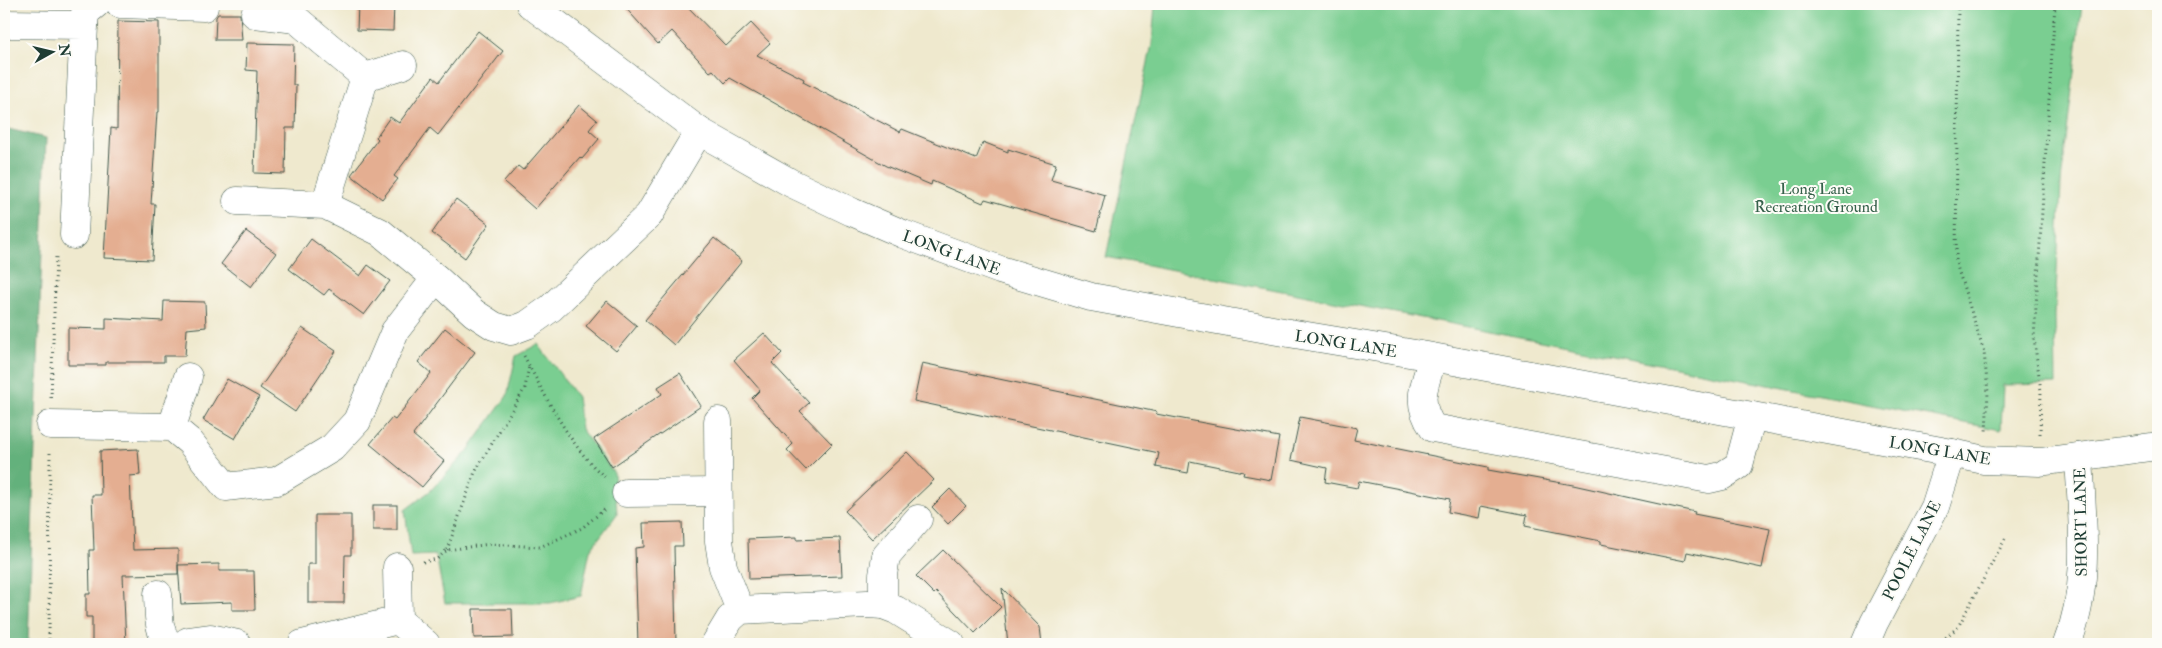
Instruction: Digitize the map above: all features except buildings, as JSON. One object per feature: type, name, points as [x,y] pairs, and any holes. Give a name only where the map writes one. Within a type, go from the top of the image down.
[{"type":"street","points":[[120,4],[204,7]]},
{"type":"street","name":"LONG LANE","points":[[530,4],[699,132],[791,183],[903,234],[1000,270],[1091,297],[1752,416],[1984,460],[2040,462],[2158,446]]},
{"type":"street","points":[[4,24],[90,14],[65,242]]},
{"type":"street","points":[[255,14],[296,19],[365,77]]},
{"type":"street","points":[[365,77],[403,65]]},
{"type":"street","points":[[326,205],[365,77]]},
{"type":"street","points":[[237,201],[326,205],[380,232],[436,278],[474,313],[494,326],[511,331],[527,325],[551,308],[649,215],[699,132]]},
{"type":"street","points":[[50,425],[172,427],[190,442],[226,487],[276,481],[332,448],[357,421],[395,331],[436,278]]},
{"type":"street","points":[[1432,358],[1421,397],[1425,416],[1433,428],[1708,479],[1722,476],[1739,465],[1752,416]]},
{"type":"street","points":[[172,427],[188,377]]},
{"type":"street","points":[[718,421],[719,542],[723,567],[740,610]]},
{"type":"street","name":"POOLE LANE","points":[[1865,644],[1874,623],[1935,507],[1952,453]]},
{"type":"street","name":"SHORT LANE","points":[[2067,644],[2074,626],[2081,593],[2084,555],[2079,457]]},
{"type":"street","points":[[626,493],[718,492]]},
{"type":"street","points":[[883,605],[883,575],[886,556],[918,519]]},
{"type":"street","points":[[397,567],[398,620],[426,644]]},
{"type":"street","points":[[158,594],[159,622],[165,639],[169,644]]},
{"type":"street","points":[[715,644],[730,619],[740,610],[883,605],[896,610],[951,644]]},
{"type":"street","points":[[302,644],[398,620]]},
{"type":"street","points":[[184,644],[188,641],[210,638],[237,644]]},
{"type":"path","points":[[1958,4],[1956,263],[1984,352],[1988,392],[1984,460]]},
{"type":"path","points":[[2040,462],[2040,391],[2034,338],[2055,4]]},
{"type":"path","points":[[49,644],[50,425],[65,242]]},
{"type":"path","points":[[447,550],[490,544],[540,547],[582,528],[626,493],[599,472],[567,431],[511,331]]},
{"type":"path","points":[[397,567],[437,559],[447,550],[475,472],[525,388],[529,366]]},
{"type":"path","points":[[1938,644],[1958,627],[2005,539]]},
{"type":"green space","name":"Long Lane Recreation Ground","points":[[1155,4],[2082,4],[2061,183],[2055,315],[2056,384],[2003,385],[2001,430],[1106,257],[1152,44]]},
{"type":"green space","points":[[4,128],[46,138],[28,644],[4,644]]},
{"type":"green space","points":[[538,344],[577,397],[581,429],[614,473],[617,514],[590,550],[581,596],[550,603],[445,603],[436,555],[411,556],[405,510],[430,491],[467,452],[507,396],[516,356]]}]
